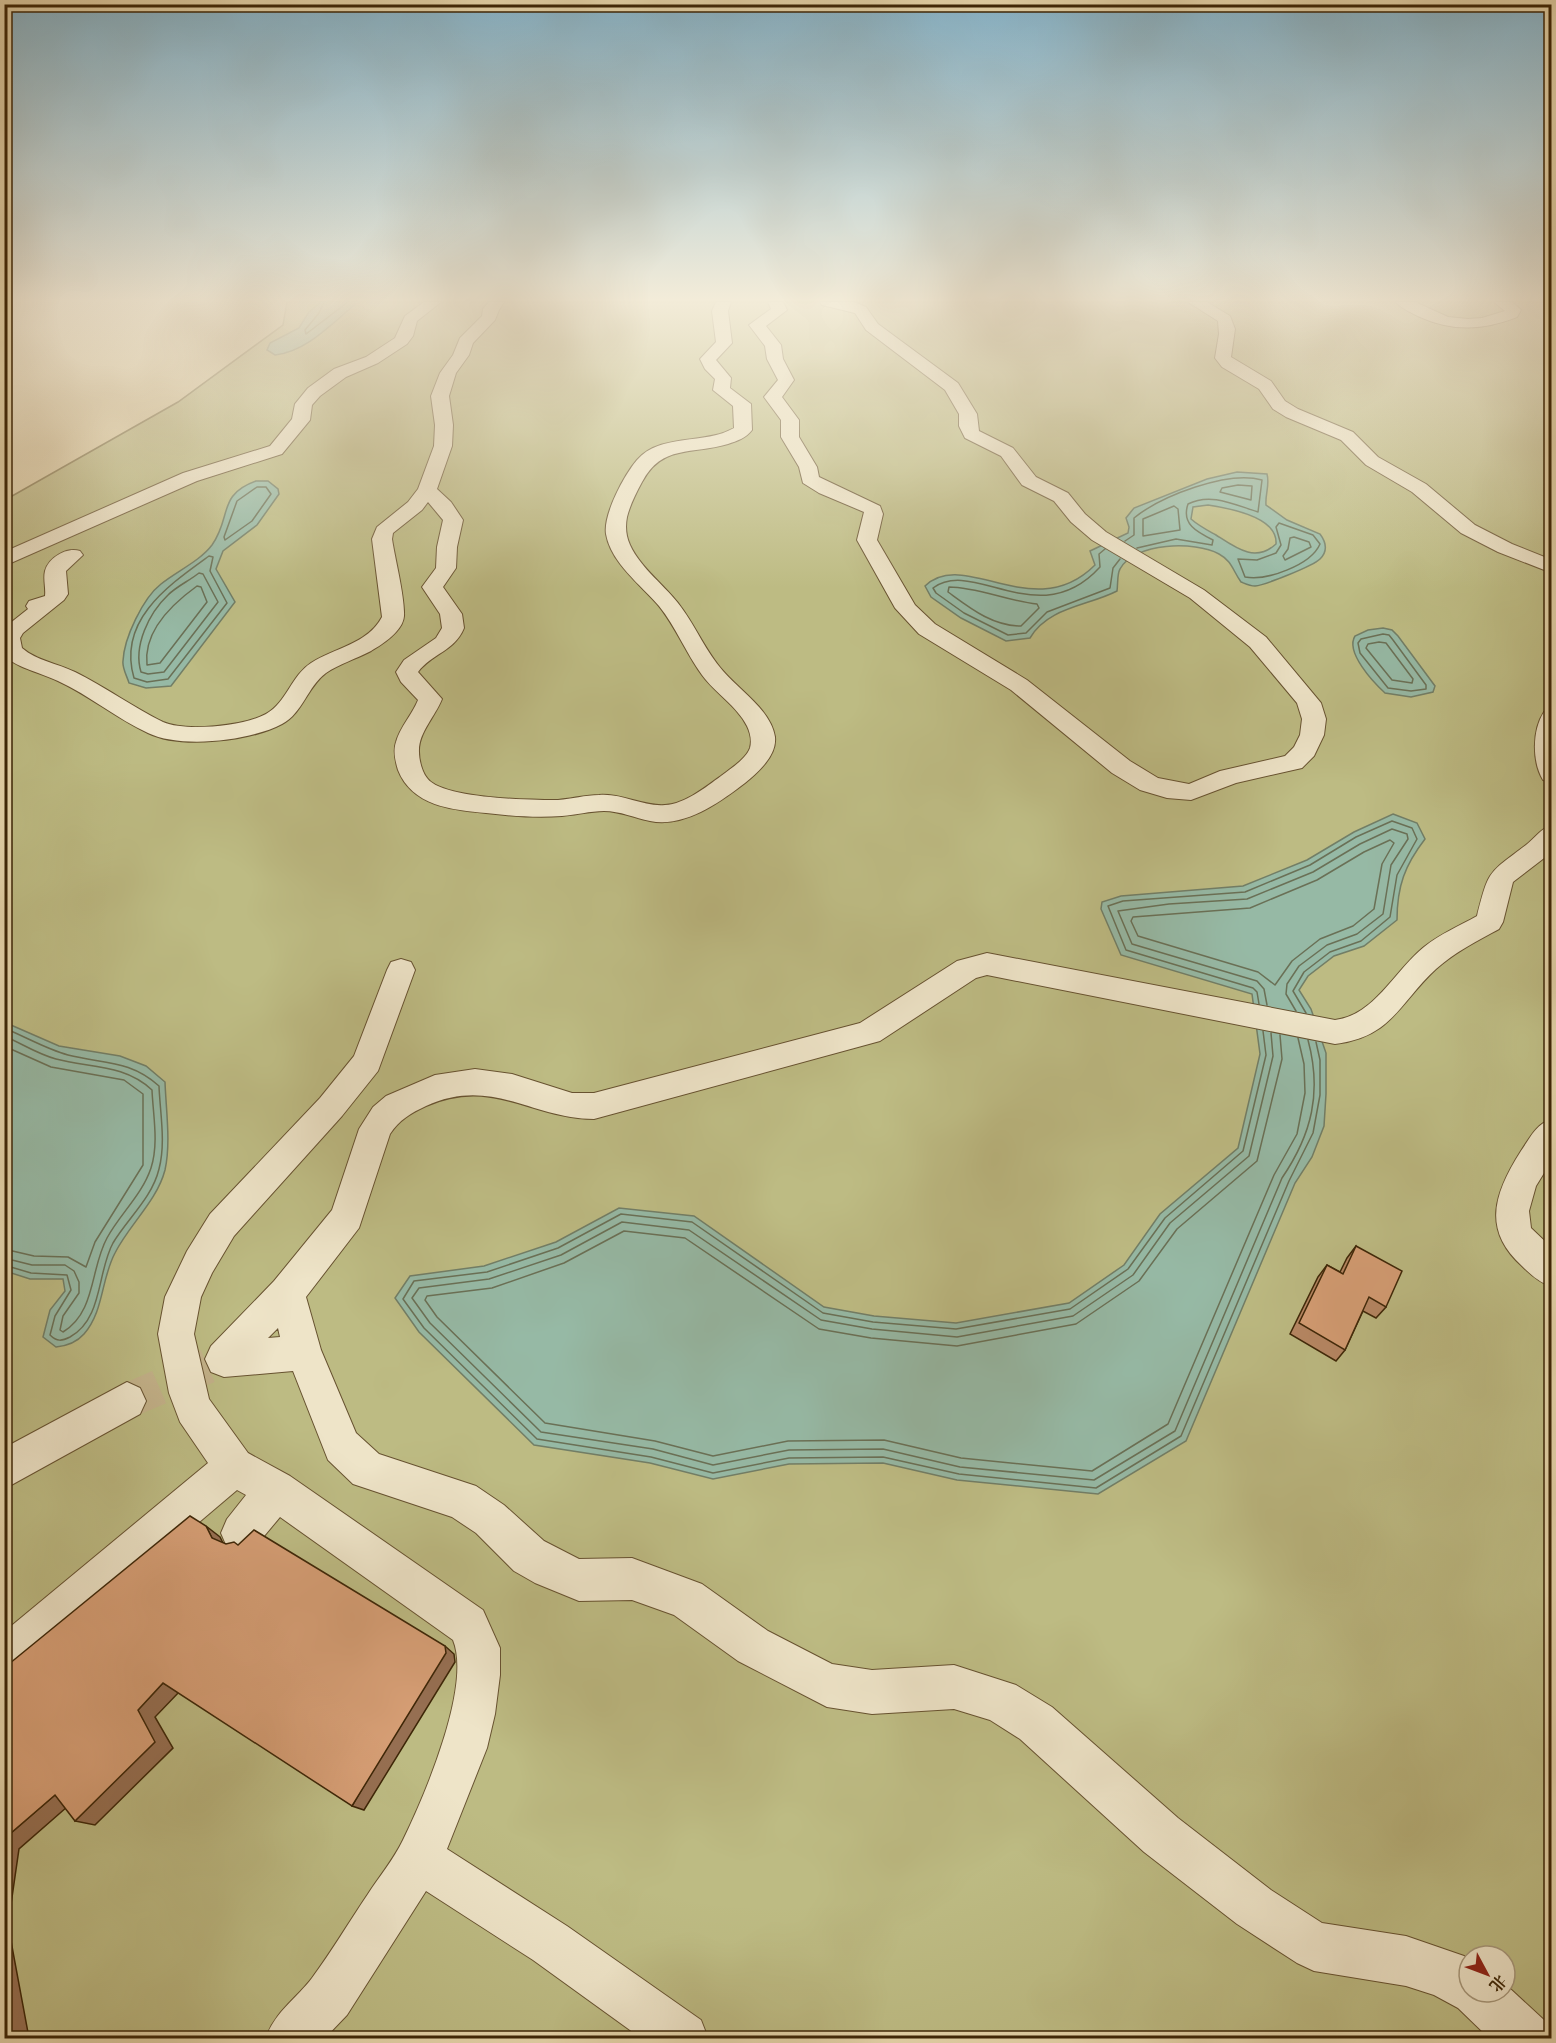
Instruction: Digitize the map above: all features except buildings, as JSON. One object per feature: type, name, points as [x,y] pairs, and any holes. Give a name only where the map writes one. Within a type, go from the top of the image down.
[{"type":"street","points":[[4,560],[189,477],[276,450],[301,420],[304,404],[310,397]]},
{"type":"street","points":[[73,555],[55,568],[53,575],[57,594],[53,600],[11,633],[9,645],[23,660],[66,676],[158,729],[187,734],[226,732],[261,724],[284,713],[314,671],[369,642],[389,628],[393,617],[382,539],[384,531],[415,506],[427,490],[443,446],[444,425],[440,397]]},
{"type":"street","points":[[427,490],[444,506],[453,520],[447,547],[446,568],[432,587],[436,596],[452,615],[453,625],[452,633],[446,641],[411,664],[407,672],[430,699],[408,739],[407,759],[420,787],[442,798],[492,806],[560,808],[609,802],[631,807],[644,813],[662,814],[695,805],[714,793],[755,759],[763,746],[761,730],[745,705],[712,673],[669,604],[626,555],[616,535],[615,524],[621,505],[647,460],[670,450],[728,438],[743,430],[742,404],[732,397]]},
{"type":"street","points":[[773,397],[791,419],[793,429],[790,437],[808,467],[810,479],[830,492],[873,510],[873,521],[867,533],[867,540],[906,608],[927,628],[1019,686],[1121,767],[1158,787],[1191,792],[1229,777],[1293,762],[1301,757],[1312,735],[1314,719],[1309,703],[1258,642],[1197,594],[1099,536],[1078,518],[1061,497],[1029,481],[1007,452],[971,434],[968,414],[958,397]]},
{"type":"street","points":[[1274,397],[1279,405],[1292,413],[1336,429],[1347,436],[1372,461],[1419,488],[1468,529],[1505,548],[1551,567]]},
{"type":"street","points":[[4,620],[53,600]]},
{"type":"street","points":[[1551,717],[1546,745],[1551,774]]},
{"type":"street","points":[[303,1353],[224,1359],[287,1293],[347,1217],[375,1129],[384,1116],[397,1105],[415,1095],[435,1088],[483,1083],[512,1087],[572,1106],[594,1106],[869,1033],[968,969],[987,964],[1335,1032],[1348,1031],[1369,1022],[1434,954],[1489,922],[1501,879],[1527,856],[1544,847],[1551,834]]},
{"type":"street","points":[[291,2038],[329,1997],[418,1859],[464,1748],[476,1695],[478,1648],[468,1625],[276,1490],[234,1467],[193,1408],[176,1334],[183,1297],[199,1262],[222,1225],[331,1107],[368,1062],[401,970]]},
{"type":"street","points":[[1551,1132],[1516,1191],[1512,1209],[1513,1224],[1518,1237],[1551,1270]]},
{"type":"street","points":[[287,1293],[303,1353],[322,1393],[342,1446],[367,1470],[462,1500],[490,1520],[530,1556],[550,1568],[579,1580],[632,1579],[687,1599],[753,1646],[827,1685],[872,1692],[954,1687],[1000,1701],[1036,1723],[1161,1835],[1254,1907],[1314,1946],[1406,1961],[1446,1974],[1457,1981]]},
{"type":"street","points":[[4,1470],[127,1401]]},
{"type":"street","points":[[4,1660],[234,1467]]},
{"type":"street","points":[[241,1533],[276,1490]]},
{"type":"street","points":[[418,1859],[550,1943],[683,2038]]},
{"type":"street","points":[[1489,2004],[1526,2038]]},
{"type":"shaded area","points":[[184,397],[1551,397],[1551,2038],[5,2038],[5,500]]},
{"type":"water","points":[[1237,472],[1267,474],[1266,505],[1287,520],[1320,534],[1325,546],[1323,556],[1299,570],[1255,586],[1241,582],[1227,560],[1208,550],[1181,546],[1152,549],[1138,553],[1120,569],[1117,591],[1058,613],[1038,628],[1030,638],[1006,641],[961,618],[931,597],[925,586],[941,576],[959,575],[1025,588],[1048,589],[1072,582],[1095,565],[1090,551],[1128,533],[1126,518],[1134,508],[1207,479]],"holes":[[[1208,505],[1239,512],[1261,521],[1269,527],[1276,544],[1268,550],[1253,553],[1231,545],[1191,519],[1193,507]]]},
{"type":"water","points":[[256,481],[268,481],[278,489],[279,494],[257,525],[223,551],[216,569],[235,602],[171,686],[146,688],[129,683],[123,666],[124,652],[141,608],[154,590],[207,551],[218,535],[230,500],[235,493]]},
{"type":"water","points":[[1383,628],[1392,630],[1398,636],[1435,686],[1433,692],[1411,697],[1385,693],[1368,674],[1354,650],[1355,636],[1368,630]]},
{"type":"water","points":[[1393,814],[1417,823],[1425,839],[1407,867],[1401,886],[1397,920],[1364,946],[1334,956],[1308,976],[1299,990],[1311,1009],[1326,1053],[1324,1126],[1312,1157],[1295,1183],[1186,1441],[1098,1494],[957,1480],[883,1463],[789,1464],[713,1479],[650,1463],[534,1445],[419,1332],[395,1298],[410,1276],[484,1266],[556,1242],[619,1208],[694,1216],[824,1307],[874,1316],[956,1323],[1069,1303],[1124,1265],[1160,1214],[1238,1148],[1260,1054],[1252,994],[1121,955],[1101,909],[1102,902],[1121,896],[1243,886],[1307,860],[1354,832]]},
{"type":"water","points":[[4,1022],[59,1046],[120,1056],[146,1066],[165,1082],[168,1149],[161,1181],[110,1263],[99,1305],[90,1325],[78,1339],[56,1347],[43,1337],[50,1310],[65,1291],[63,1279],[30,1279],[5,1271]]},
{"type":"tunnel","points":[[127,1401],[224,1359]]}]
